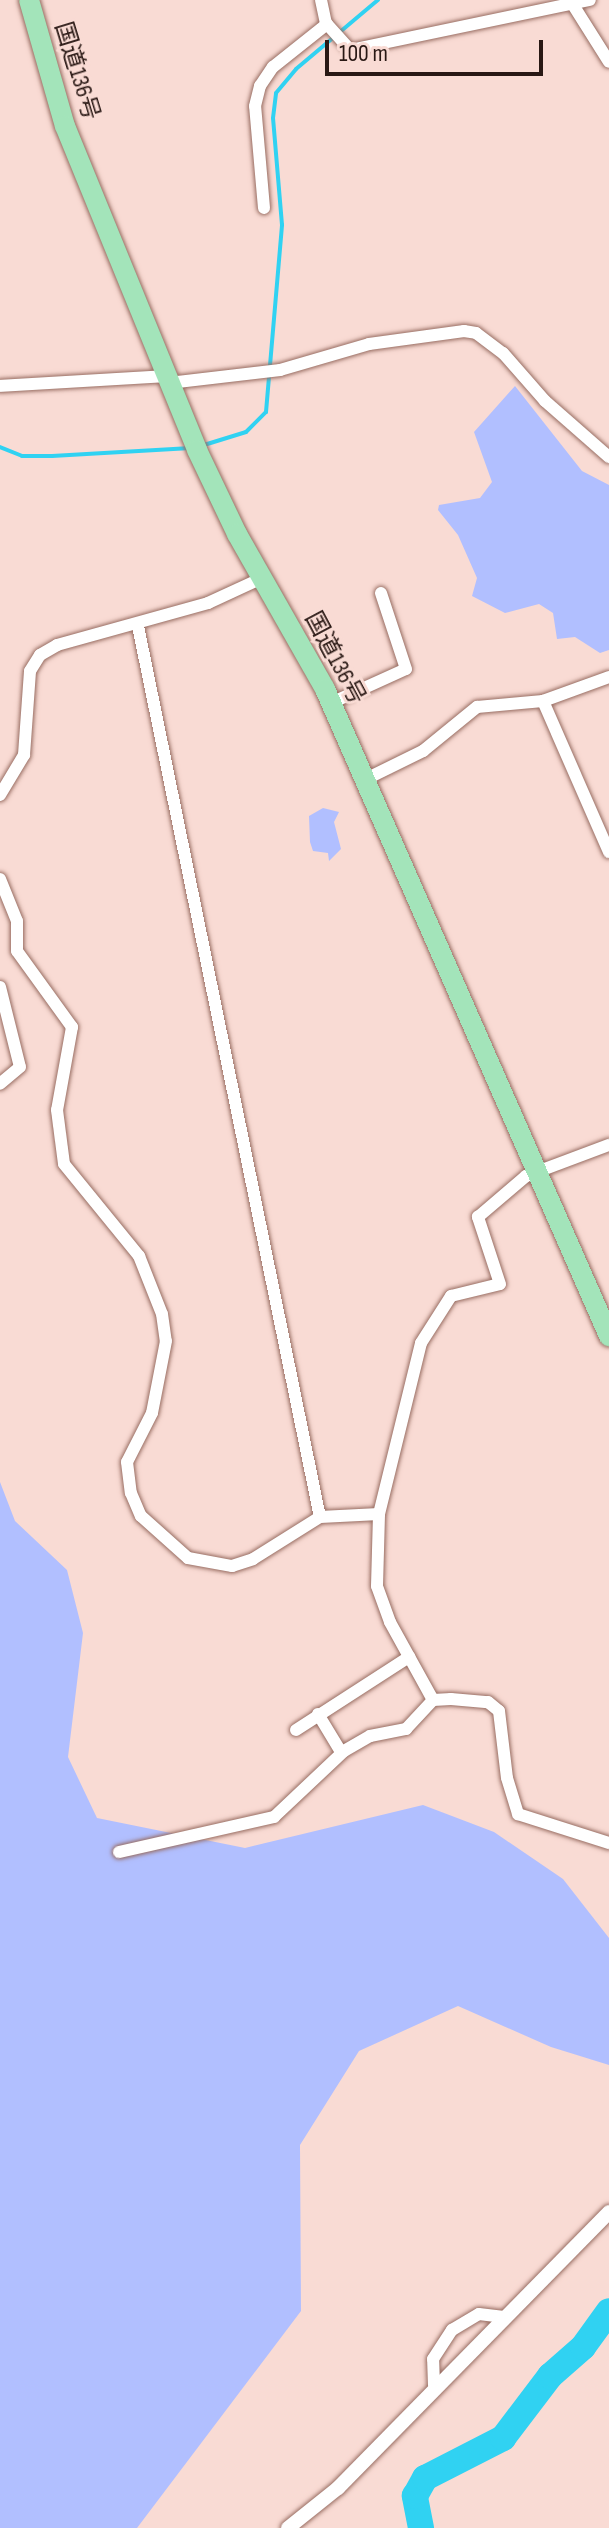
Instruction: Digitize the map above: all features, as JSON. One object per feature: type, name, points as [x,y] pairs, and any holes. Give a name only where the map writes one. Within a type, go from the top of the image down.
[{"type":"highway","name":"国道136号","points":[[29,0],[65,126],[217,493],[331,703],[609,1336]]},
{"type":"street","points":[[321,0],[328,25],[343,48],[590,0]]},
{"type":"street","points":[[571,2],[609,62]]},
{"type":"street","points":[[264,208],[255,106],[260,86],[273,67],[328,25]]},
{"type":"street","points":[[0,386],[168,379],[280,370],[369,344],[464,331],[476,333],[503,353],[545,401],[609,457]]},
{"type":"street","points":[[0,795],[24,755],[30,671],[40,655],[57,645],[138,626],[262,578]]},
{"type":"street","points":[[331,703],[406,669],[381,593]]},
{"type":"street","points":[[138,626],[320,1517]]},
{"type":"street","points":[[366,779],[423,751],[477,707],[543,701],[609,677]]},
{"type":"street","points":[[543,701],[609,852]]},
{"type":"street","points":[[0,879],[17,921],[17,951],[72,1027],[57,1110],[64,1164],[139,1256],[162,1314],[166,1341],[155,1400],[127,1462],[141,1516],[188,1558],[232,1566],[253,1559],[320,1517],[379,1514]]},
{"type":"street","points":[[0,987],[2,1008],[20,1067],[0,1084]]},
{"type":"street","points":[[433,1700],[409,1657],[377,1586],[379,1514],[430,1322],[458,1291],[500,1284],[477,1218],[521,1179],[609,1145]]},
{"type":"street","points":[[296,1730],[409,1657]]},
{"type":"street","points":[[119,1852],[274,1817],[341,1752],[370,1736],[406,1729],[433,1700],[475,1700],[496,1707],[504,1723],[507,1778],[518,1814],[609,1843]]},
{"type":"street","points":[[318,1714],[341,1752]]},
{"type":"street","points":[[288,2528],[338,2488],[434,2385],[609,2212]]},
{"type":"street","points":[[434,2385],[433,2359],[452,2330],[479,2314],[502,2317]]},
{"type":"shaded area","points":[[515,386],[582,471],[609,485],[609,650],[600,653],[575,637],[557,639],[553,613],[539,604],[505,613],[472,596],[477,578],[458,535],[438,510],[439,505],[480,498],[492,482],[474,432]]},
{"type":"shaded area","points":[[323,808],[339,812],[334,822],[341,849],[329,861],[328,853],[313,851],[310,842],[309,816]]},
{"type":"shaded area","points":[[0,1482],[15,1521],[67,1570],[83,1633],[68,1757],[97,1818],[245,1848],[423,1805],[494,1832],[563,1879],[609,1938],[609,2065],[551,2047],[458,2006],[359,2051],[300,2145],[301,2311],[137,2528],[0,2528]]},
{"type":"waterway","points":[[204,445],[246,432],[266,412],[282,225],[273,118],[276,93],[296,69],[378,0]]},
{"type":"waterway","points":[[0,447],[22,456],[191,448]]},
{"type":"waterway","points":[[421,2528],[415,2496],[425,2478],[503,2438],[550,2376],[583,2347],[609,2311]]}]
